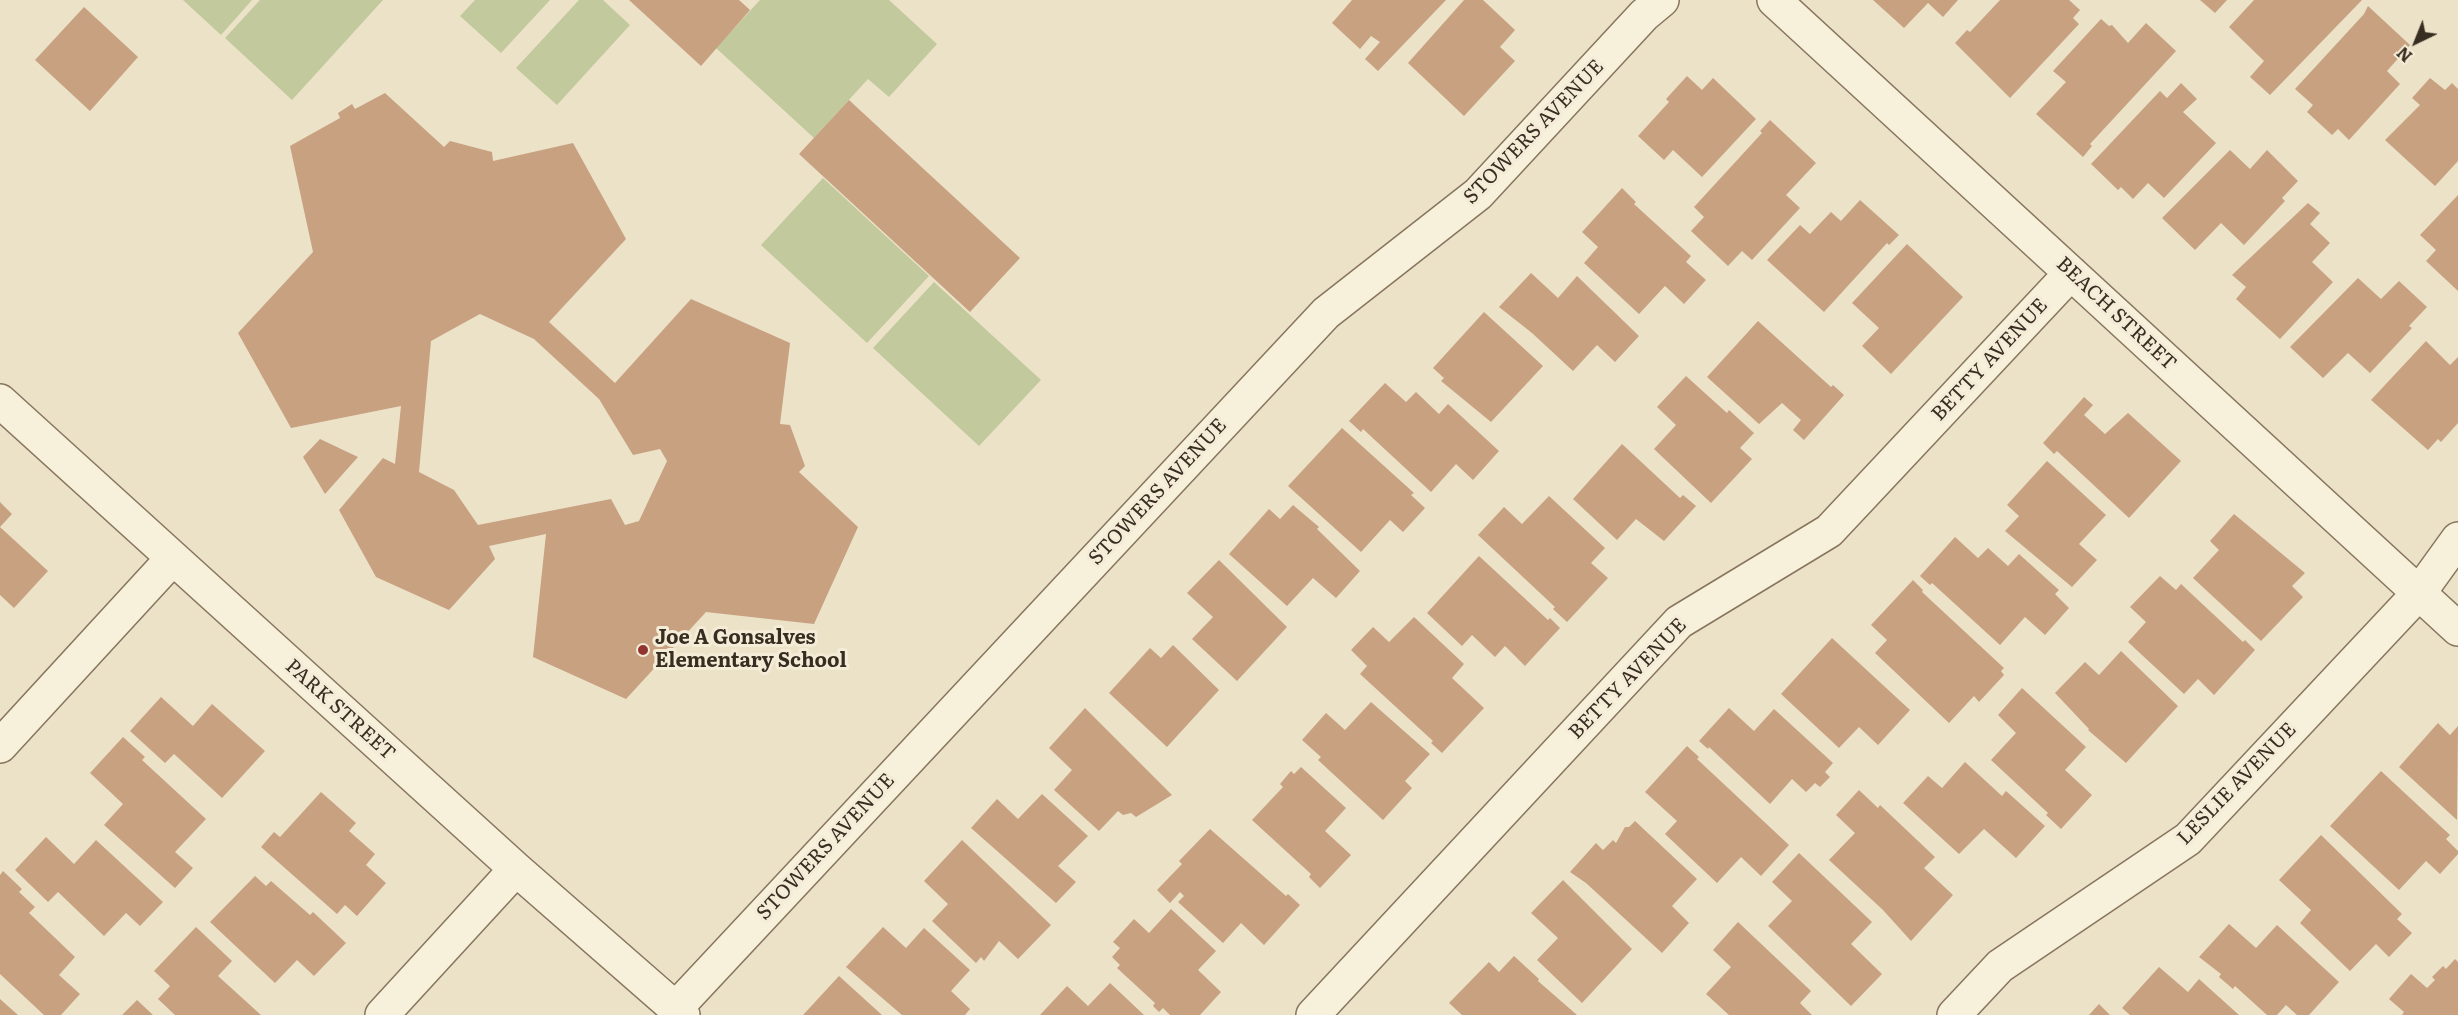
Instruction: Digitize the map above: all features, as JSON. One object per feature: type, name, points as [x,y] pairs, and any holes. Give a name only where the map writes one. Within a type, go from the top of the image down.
[{"type":"street","name":"BEACH STREET","points":[[1774,0],[2458,629]]},
{"type":"street","name":"STOWERS AVENUE","points":[[680,1012],[1326,313],[1478,194],[1645,5]]},
{"type":"street","name":"BETTY AVENUE","points":[[1313,1015],[1679,622],[1829,531],[2072,273]]},
{"type":"street","name":"PARK STREET","points":[[0,401],[516,869],[680,1012]]},
{"type":"street","name":"LESLIE AVENUE","points":[[1954,1015],[2000,966],[2188,839],[2419,593],[2458,538]]},
{"type":"street","points":[[0,746],[173,558]]},
{"type":"street","points":[[382,1015],[516,869]]},
{"type":"green space","points":[[183,0],[252,0],[221,35]]},
{"type":"green space","points":[[260,0],[383,0],[292,100],[225,38]]},
{"type":"green space","points":[[475,0],[550,0],[501,53],[460,16]]},
{"type":"green space","points":[[579,0],[603,0],[630,25],[557,105],[516,68]]},
{"type":"green space","points":[[760,0],[889,0],[937,44],[889,97],[868,79],[814,138],[716,48]]},
{"type":"green space","points":[[823,178],[929,276],[867,343],[761,245]]},
{"type":"green space","points":[[934,282],[1041,380],[979,446],[873,348]]},
{"type":"building","points":[[629,0],[739,0],[750,10],[701,66]]},
{"type":"building","points":[[1352,0],[1446,0],[1378,71],[1365,59],[1380,42],[1371,36],[1360,49],[1332,23]]},
{"type":"building","points":[[1464,0],[1483,0],[1515,30],[1500,47],[1515,61],[1464,116],[1408,63]]},
{"type":"building","points":[[1873,0],[1958,0],[1943,17],[1928,3],[1904,28]]},
{"type":"building","points":[[2000,0],[2069,0],[2080,10],[2073,18],[2079,24],[2010,98],[1955,43],[1967,30],[1970,32]]},
{"type":"building","points":[[2200,0],[2227,0],[2215,13]]},
{"type":"building","points":[[2254,0],[2362,0],[2270,95],[2250,77],[2264,61],[2229,27]]},
{"type":"building","points":[[2368,6],[2410,45],[2387,71],[2400,84],[2349,140],[2338,129],[2332,135],[2307,112],[2313,105],[2295,89],[2364,14]]},
{"type":"building","points":[[84,7],[138,57],[90,111],[35,60]]},
{"type":"building","points":[[2101,19],[2109,26],[2112,25],[2128,43],[2146,23],[2176,51],[2090,144],[2092,146],[2083,157],[2036,114],[2066,82],[2053,71]]},
{"type":"building","points":[[1687,76],[1702,90],[1713,78],[1756,119],[1702,177],[1673,150],[1664,160],[1638,136],[1669,102],[1666,99]]},
{"type":"building","points":[[2430,78],[2445,90],[2452,83],[2458,89],[2458,161],[2435,186],[2385,140],[2420,105],[2412,98]]},
{"type":"building","points":[[2181,83],[2197,99],[2183,112],[2216,143],[2164,198],[2148,183],[2133,199],[2121,187],[2118,190],[2091,164],[2160,91],[2167,98]]},
{"type":"building","points":[[385,93],[444,147],[450,141],[492,152],[493,161],[573,143],[626,239],[549,322],[615,383],[691,299],[790,343],[780,424],[790,425],[805,466],[799,472],[858,527],[814,624],[706,612],[626,699],[533,657],[546,534],[489,546],[495,559],[449,610],[376,577],[339,510],[383,458],[395,464],[401,406],[291,428],[238,333],[313,252],[290,146],[340,118],[338,113],[352,104],[355,109]],"holes":[[[480,314],[534,339],[599,399],[633,455],[660,449],[667,461],[639,521],[625,525],[611,499],[478,525],[454,490],[419,472],[431,341]]]},
{"type":"building","points":[[849,100],[1020,258],[970,312],[799,154]]},
{"type":"building","points":[[1770,120],[1816,163],[1786,195],[1800,208],[1752,260],[1742,251],[1728,266],[1691,231],[1704,217],[1694,207],[1762,133],[1760,131]]},
{"type":"building","points":[[2230,150],[2250,169],[2267,150],[2298,181],[2282,198],[2285,201],[2244,245],[2221,223],[2195,250],[2162,218]]},
{"type":"building","points":[[1622,188],[1636,202],[1634,204],[1691,256],[1686,262],[1706,280],[1684,304],[1665,286],[1639,314],[1584,263],[1598,247],[1582,232]]},
{"type":"building","points":[[2458,195],[2458,291],[2426,261],[2436,250],[2420,235]]},
{"type":"building","points":[[1860,200],[1899,235],[1889,245],[1887,243],[1824,312],[1767,260],[1800,225],[1810,234],[1831,212],[1841,221]]},
{"type":"building","points":[[2308,203],[2320,213],[2310,224],[2330,243],[2312,262],[2333,282],[2280,339],[2236,299],[2246,287],[2232,275]]},
{"type":"building","points":[[1907,244],[1963,297],[1891,374],[1862,346],[1879,328],[1852,303]]},
{"type":"building","points":[[1531,273],[1558,298],[1577,276],[1639,336],[1615,362],[1597,345],[1573,371],[1532,333],[1499,307]]},
{"type":"building","points":[[2358,278],[2381,299],[2399,281],[2427,307],[2409,326],[2412,328],[2370,373],[2348,353],[2323,378],[2290,347]]},
{"type":"building","points":[[1484,312],[1543,366],[1491,422],[1441,381],[1444,378],[1433,368]]},
{"type":"building","points":[[1758,321],[1831,387],[1833,385],[1844,395],[1804,440],[1793,430],[1801,420],[1782,403],[1759,424],[1707,377]]},
{"type":"building","points":[[2426,341],[2450,365],[2458,357],[2458,423],[2441,442],[2438,439],[2428,450],[2371,400]]},
{"type":"building","points":[[1686,376],[1727,413],[1729,410],[1754,433],[1740,448],[1752,459],[1711,503],[1654,449],[1676,425],[1657,407]]},
{"type":"building","points":[[1385,383],[1406,402],[1416,392],[1439,414],[1448,404],[1499,451],[1473,480],[1456,464],[1431,492],[1363,429],[1361,432],[1349,421]]},
{"type":"building","points":[[2084,397],[2093,405],[2084,415],[2105,434],[2128,413],[2181,461],[2129,518],[2057,451],[2054,454],[2043,443]]},
{"type":"building","points":[[1342,428],[1414,493],[1411,495],[1425,508],[1403,532],[1390,520],[1361,552],[1288,486]]},
{"type":"building","points":[[320,439],[358,457],[325,494],[303,457]]},
{"type":"building","points":[[1622,444],[1680,498],[1683,495],[1696,506],[1664,541],[1636,519],[1617,540],[1573,499]]},
{"type":"building","points":[[2047,461],[2106,515],[2079,544],[2097,560],[2072,587],[2005,531],[2019,516],[2007,505]]},
{"type":"building","points":[[1549,496],[1605,548],[1591,563],[1608,578],[1567,622],[1553,609],[1555,607],[1478,535],[1504,507],[1522,524]]},
{"type":"building","points":[[0,502],[12,514],[0,527]]},
{"type":"building","points":[[1293,505],[1319,527],[1317,529],[1360,571],[1336,598],[1313,578],[1287,606],[1229,554],[1269,509],[1280,519]]},
{"type":"building","points":[[2234,514],[2305,573],[2292,586],[2303,597],[2261,641],[2193,578],[2219,550],[2210,541]]},
{"type":"building","points":[[0,527],[48,571],[14,608],[0,595]]},
{"type":"building","points":[[1955,537],[1978,558],[1988,548],[2008,566],[2019,554],[2059,590],[2055,594],[2069,608],[2045,635],[2025,617],[2000,645],[1932,583],[1930,585],[1920,576]]},
{"type":"building","points":[[1479,556],[1548,620],[1550,618],[1560,628],[1525,666],[1505,646],[1495,657],[1472,635],[1462,646],[1427,613]]},
{"type":"building","points":[[1219,560],[1287,627],[1237,681],[1192,639],[1213,617],[1187,593]]},
{"type":"building","points":[[2160,576],[2176,590],[2181,584],[2243,642],[2245,640],[2255,650],[2214,695],[2198,679],[2184,694],[2128,642],[2146,622],[2130,607]]},
{"type":"building","points":[[1913,580],[1923,590],[1922,592],[2004,668],[2001,671],[2004,675],[1979,702],[1974,696],[1949,723],[1875,653],[1887,640],[1871,625]]},
{"type":"building","points":[[1414,617],[1464,664],[1452,678],[1484,708],[1442,753],[1431,743],[1433,741],[1360,674],[1367,666],[1351,650],[1373,627],[1389,642]]},
{"type":"building","points":[[1832,638],[1910,710],[1878,745],[1859,727],[1839,748],[1781,694]]},
{"type":"building","points":[[1173,645],[1219,690],[1167,747],[1109,693],[1150,648],[1161,658]]},
{"type":"building","points":[[2121,651],[2178,706],[2126,763],[2088,730],[2055,693],[2085,662],[2099,675]]},
{"type":"building","points":[[2022,688],[2086,747],[2065,770],[2092,795],[2061,829],[2046,815],[2048,813],[1991,760],[2016,733],[1998,715]]},
{"type":"building","points":[[161,697],[193,726],[212,704],[265,751],[222,798],[174,754],[165,763],[130,731]]},
{"type":"building","points":[[1371,702],[1430,754],[1405,781],[1412,788],[1383,820],[1318,760],[1321,757],[1302,740],[1326,713],[1345,730]]},
{"type":"building","points":[[1085,708],[1172,795],[1136,817],[1131,813],[1123,815],[1118,811],[1099,831],[1054,790],[1072,770],[1049,748]]},
{"type":"building","points":[[1729,708],[1754,731],[1774,709],[1833,763],[1825,772],[1830,777],[1820,787],[1815,783],[1806,792],[1792,779],[1770,804],[1709,747],[1708,749],[1699,741]]},
{"type":"building","points":[[2438,723],[2450,735],[2458,726],[2457,820],[2399,767]]},
{"type":"building","points":[[123,737],[145,757],[142,760],[206,819],[175,852],[193,868],[175,888],[104,825],[123,804],[90,773]]},
{"type":"building","points":[[1687,746],[1699,757],[1697,759],[1789,845],[1761,876],[1741,857],[1717,883],[1665,834],[1677,821],[1645,792]]},
{"type":"building","points":[[1965,762],[2002,796],[2006,791],[2045,826],[2016,858],[1984,829],[1959,854],[1903,803],[1928,776],[1942,788]]},
{"type":"building","points":[[1301,767],[1346,808],[1325,831],[1351,855],[1320,888],[1309,877],[1311,874],[1252,820],[1283,787],[1280,784],[1291,771],[1294,774]]},
{"type":"building","points":[[2381,771],[2450,835],[2446,839],[2458,851],[2458,854],[2440,874],[2426,861],[2399,890],[2330,826]]},
{"type":"building","points":[[1859,790],[1878,808],[1880,805],[1935,857],[1924,868],[1953,895],[1911,941],[1883,910],[1829,860],[1855,833],[1836,815]]},
{"type":"building","points":[[321,792],[356,823],[349,831],[375,854],[366,865],[386,883],[357,916],[345,905],[337,914],[261,847],[274,832],[280,837]]},
{"type":"building","points":[[1042,794],[1088,836],[1058,866],[1076,882],[1056,903],[971,828],[997,799],[1018,819]]},
{"type":"building","points":[[1635,821],[1697,879],[1672,906],[1689,923],[1662,953],[1586,883],[1570,872],[1596,843],[1603,850],[1613,840],[1616,843],[1625,827],[1629,827]]},
{"type":"building","points":[[1210,829],[1286,896],[1288,894],[1300,905],[1264,945],[1241,923],[1223,943],[1178,902],[1184,896],[1180,892],[1170,903],[1157,890],[1182,864],[1179,861]]},
{"type":"building","points":[[2321,835],[2402,914],[2397,919],[2412,933],[2389,957],[2376,944],[2350,971],[2300,923],[2311,910],[2279,880]]},
{"type":"building","points":[[46,837],[74,864],[96,840],[163,902],[140,926],[126,913],[104,936],[58,892],[48,902],[15,870]]},
{"type":"building","points":[[962,840],[1051,925],[1018,959],[999,941],[984,961],[981,957],[976,963],[932,921],[948,904],[924,881]]},
{"type":"building","points":[[1799,853],[1872,922],[1851,944],[1882,974],[1851,1006],[1768,926],[1792,901],[1772,882]]},
{"type":"building","points":[[3,871],[22,889],[19,892],[35,907],[29,913],[75,957],[59,975],[80,994],[61,1015],[44,1015],[0,974],[0,875]]},
{"type":"building","points":[[255,876],[266,886],[271,881],[310,915],[313,912],[346,943],[314,976],[297,960],[275,983],[210,922]]},
{"type":"building","points":[[1563,880],[1632,949],[1582,1003],[1537,960],[1558,938],[1531,913]]},
{"type":"building","points":[[1171,909],[1216,951],[1198,970],[1221,992],[1200,1015],[1170,1015],[1163,1008],[1159,1012],[1153,1006],[1155,1003],[1117,968],[1120,965],[1112,957],[1120,948],[1113,942],[1134,919],[1149,933]]},
{"type":"building","points":[[1738,922],[1811,991],[1800,1003],[1812,1015],[1729,1015],[1706,994],[1731,967],[1713,950]]},
{"type":"building","points":[[2229,924],[2256,948],[2277,925],[2339,982],[2309,1015],[2297,1015],[2286,1005],[2277,1015],[2267,1015],[2235,986],[2233,989],[2219,977],[2221,974],[2199,957]]},
{"type":"building","points":[[196,927],[232,961],[218,976],[261,1015],[175,1015],[158,999],[170,986],[154,971]]},
{"type":"building","points":[[883,927],[906,948],[924,928],[970,970],[951,991],[970,1009],[965,1015],[902,1015],[846,967]]},
{"type":"building","points":[[1514,956],[1539,979],[1538,981],[1577,1015],[1462,1015],[1449,1003],[1489,962],[1499,972]]},
{"type":"building","points":[[2455,959],[2458,962],[2458,1015],[2402,1015],[2404,1012],[2389,999],[2411,974],[2427,988],[2435,980],[2432,977],[2443,966],[2446,969]]},
{"type":"building","points":[[2159,967],[2188,992],[2199,979],[2239,1015],[2130,1015],[2122,1008]]},
{"type":"building","points":[[839,976],[882,1015],[803,1015]]},
{"type":"building","points":[[1110,983],[1144,1015],[1040,1015],[1067,986],[1088,1006]]},
{"type":"building","points":[[0,999],[18,1015],[0,1015]]},
{"type":"building","points":[[137,1000],[153,1015],[122,1015]]},
{"type":"building","points":[[2099,1004],[2110,1015],[2089,1015]]},
{"type":"place","name":"Joe A Gonsalves Elementary School","points":[[643,650]]}]
